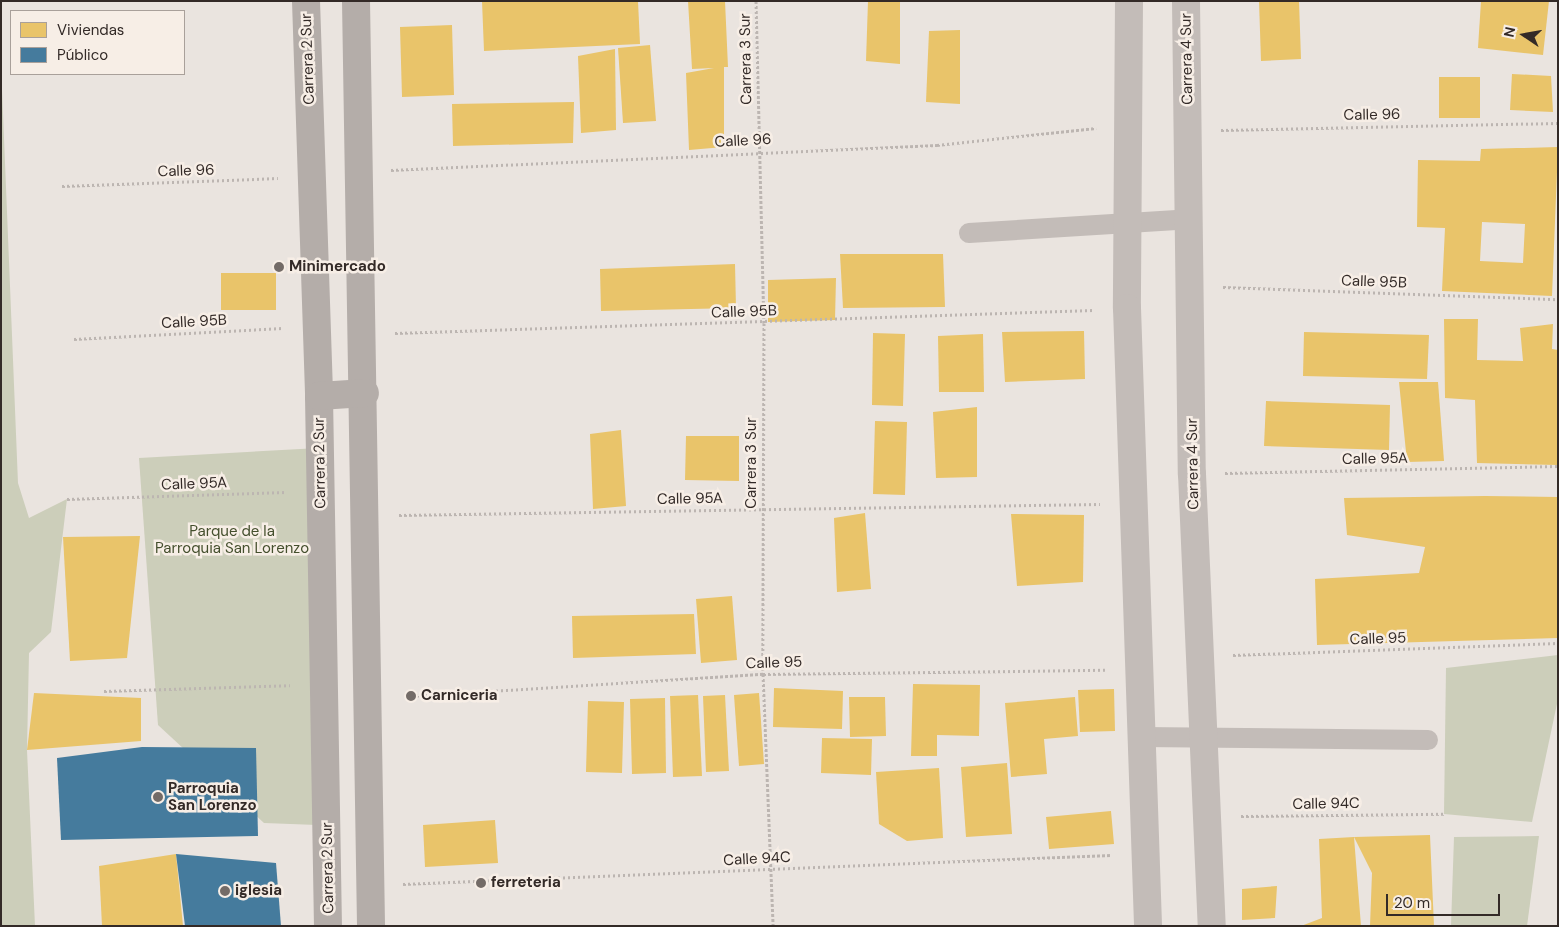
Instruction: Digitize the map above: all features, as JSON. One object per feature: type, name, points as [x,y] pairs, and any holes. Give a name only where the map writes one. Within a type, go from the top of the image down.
[{"type":"street","name":"Carrera 2 Sur","points":[[306,1],[326,684],[328,926]]},
{"type":"street","points":[[356,1],[367,515],[371,926]]},
{"type":"street","points":[[1129,1],[1126,125],[1127,308],[1144,854],[1148,926]]},
{"type":"street","name":"Carrera 4 Sur","points":[[1186,1],[1192,474],[1212,926]]},
{"type":"street","points":[[319,396],[365,393]]},
{"type":"lane","points":[[969,233],[1189,219]]},
{"type":"lane","points":[[1141,737],[1428,740]]},
{"type":"path","name":"Carrera 3 Sur","points":[[756,1],[764,323],[764,674],[773,926]]},
{"type":"path","name":"Calle 96","points":[[1188,131],[1558,123]]},
{"type":"path","name":"Calle 96","points":[[359,172],[760,151],[937,145],[1126,125]]},
{"type":"path","name":"Calle 96","points":[[62,186],[312,177]]},
{"type":"path","name":"Calle 95B","points":[[1190,286],[1558,300]]},
{"type":"path","name":"Calle 95B","points":[[362,334],[764,323],[1127,308]]},
{"type":"path","name":"Calle 95B","points":[[74,339],[316,327]]},
{"type":"path","name":"Calle 95A","points":[[1192,474],[1558,466]]},
{"type":"path","name":"Calle 95A","points":[[67,499],[321,490]]},
{"type":"path","name":"Calle 95A","points":[[367,515],[1133,503]]},
{"type":"path","name":"Calle 95","points":[[1200,656],[1558,643]]},
{"type":"path","name":"Calle 95","points":[[411,696],[764,674],[1138,670]]},
{"type":"path","points":[[104,691],[326,684]]},
{"type":"path","name":"Calle 94C","points":[[1208,816],[1444,814]]},
{"type":"path","name":"Calle 94C","points":[[370,885],[1144,854]]},
{"type":"green space","points":[[1,64],[18,483],[29,518],[67,499],[51,632],[29,653],[27,750],[35,926],[1,926]]},
{"type":"green space","name":"Parque de la Parroquia San Lorenzo","points":[[319,448],[317,825],[264,823],[158,725],[139,458]]},
{"type":"green space","points":[[1558,655],[1558,699],[1532,822],[1444,814],[1446,668]]},
{"type":"green space","points":[[1539,836],[1527,926],[1451,926],[1454,837]]},
{"type":"building: Viviendas","points":[[482,1],[638,1],[640,44],[484,51]]},
{"type":"building: Viviendas","points":[[688,1],[725,1],[728,67],[724,67],[724,147],[689,150],[686,73],[714,68],[692,69]]},
{"type":"building: Viviendas","points":[[868,1],[900,1],[900,64],[866,61]]},
{"type":"building: Viviendas","points":[[1259,1],[1299,1],[1301,59],[1261,61]]},
{"type":"building: Viviendas","points":[[1481,1],[1549,1],[1543,55],[1478,48]]},
{"type":"building: Viviendas","points":[[452,25],[454,95],[402,97],[400,27]]},
{"type":"building: Viviendas","points":[[960,30],[960,104],[926,102],[929,31]]},
{"type":"building: Viviendas","points":[[650,45],[656,121],[623,123],[618,48]]},
{"type":"building: Viviendas","points":[[615,49],[616,130],[581,133],[578,56]]},
{"type":"building: Viviendas","points":[[1512,74],[1551,76],[1553,112],[1510,110]]},
{"type":"building: Viviendas","points":[[1439,77],[1480,77],[1480,118],[1439,118]]},
{"type":"building: Viviendas","points":[[574,102],[573,143],[453,146],[452,104]]},
{"type":"building: Viviendas","points":[[1558,147],[1552,296],[1442,291],[1445,228],[1417,227],[1418,160],[1480,161],[1481,149]],"holes":[[[1482,222],[1525,224],[1523,263],[1480,261]]]},
{"type":"building: Viviendas","points":[[840,254],[943,254],[945,307],[843,308]]},
{"type":"building: Viviendas","points":[[735,264],[736,308],[601,311],[600,269]]},
{"type":"building: Viviendas","points":[[221,273],[276,273],[276,310],[221,310]]},
{"type":"building: Viviendas","points":[[836,278],[835,320],[768,322],[768,280]]},
{"type":"building: Viviendas","points":[[1444,319],[1478,319],[1477,360],[1523,361],[1520,328],[1553,324],[1552,349],[1558,350],[1558,465],[1477,463],[1475,400],[1445,398]]},
{"type":"building: Viviendas","points":[[1084,331],[1085,379],[1005,382],[1002,332]]},
{"type":"building: Viviendas","points":[[1304,332],[1429,335],[1427,379],[1303,376]]},
{"type":"building: Viviendas","points":[[873,333],[905,334],[903,406],[872,405]]},
{"type":"building: Viviendas","points":[[983,334],[984,392],[939,392],[938,336]]},
{"type":"building: Viviendas","points":[[1399,382],[1438,382],[1444,461],[1407,462]]},
{"type":"building: Viviendas","points":[[1266,401],[1390,405],[1389,450],[1264,446]]},
{"type":"building: Viviendas","points":[[977,407],[977,477],[936,478],[933,412]]},
{"type":"building: Viviendas","points":[[875,421],[907,422],[905,495],[873,494]]},
{"type":"building: Viviendas","points":[[621,430],[626,506],[593,509],[590,434]]},
{"type":"building: Viviendas","points":[[686,436],[739,436],[739,481],[685,480]]},
{"type":"building: Viviendas","points":[[1558,497],[1558,638],[1317,645],[1315,579],[1419,573],[1425,547],[1347,535],[1344,498]]},
{"type":"building: Viviendas","points":[[865,513],[871,589],[837,592],[834,518]]},
{"type":"building: Viviendas","points":[[1011,514],[1084,515],[1083,582],[1017,586]]},
{"type":"building: Viviendas","points":[[140,536],[127,658],[70,661],[63,537]]},
{"type":"building: Viviendas","points":[[732,596],[737,660],[701,663],[696,599]]},
{"type":"building: Viviendas","points":[[694,614],[696,654],[573,658],[572,616]]},
{"type":"building: Viviendas","points":[[913,684],[980,685],[979,736],[937,735],[937,756],[911,756]]},
{"type":"building: Viviendas","points":[[774,688],[843,691],[842,729],[773,727]]},
{"type":"building: Viviendas","points":[[1114,689],[1115,731],[1080,732],[1078,690]]},
{"type":"building: Viviendas","points":[[34,693],[141,698],[141,741],[27,750]]},
{"type":"building: Viviendas","points":[[759,693],[764,764],[739,766],[734,695]]},
{"type":"building: Viviendas","points":[[698,695],[702,776],[673,777],[670,696]]},
{"type":"building: Viviendas","points":[[725,695],[729,771],[706,772],[703,696]]},
{"type":"building: Viviendas","points":[[849,697],[885,697],[886,736],[850,737]]},
{"type":"building: Viviendas","points":[[1075,697],[1078,736],[1044,739],[1047,774],[1011,777],[1005,703]]},
{"type":"building: Viviendas","points":[[665,698],[666,773],[632,774],[630,699]]},
{"type":"building: Viviendas","points":[[588,701],[624,702],[622,773],[586,772]]},
{"type":"building: Viviendas","points":[[822,738],[872,739],[871,775],[821,773]]},
{"type":"building: Viviendas","points":[[1007,763],[1012,834],[966,837],[961,767]]},
{"type":"building: Viviendas","points":[[939,768],[943,838],[907,841],[879,824],[876,772]]},
{"type":"building: Viviendas","points":[[1111,811],[1114,844],[1049,849],[1046,817]]},
{"type":"building: Viviendas","points":[[495,820],[498,863],[425,867],[423,825]]},
{"type":"building: Viviendas","points":[[1430,835],[1434,926],[1370,926],[1372,873],[1354,837]]},
{"type":"building: Viviendas","points":[[1354,837],[1361,926],[1301,926],[1322,918],[1319,839]]},
{"type":"building: Viviendas","points":[[176,854],[183,926],[102,926],[99,866]]},
{"type":"building: Viviendas","points":[[1277,886],[1275,918],[1242,920],[1242,889]]},
{"type":"building: Público","name":"Parroquia San Lorenzo","points":[[142,747],[256,748],[258,836],[61,840],[57,758]]},
{"type":"building: Público","points":[[176,854],[276,863],[281,926],[185,926]]},
{"type":"place","name":"Minimercado","points":[[279,267]]},
{"type":"place","name":"Carniceria","points":[[411,696]]},
{"type":"place","name":"Parroquia San Lorenzo","points":[[158,797]]},
{"type":"place","name":"ferreteria","points":[[481,883]]},
{"type":"place","name":"iglesia","points":[[225,891]]}]
